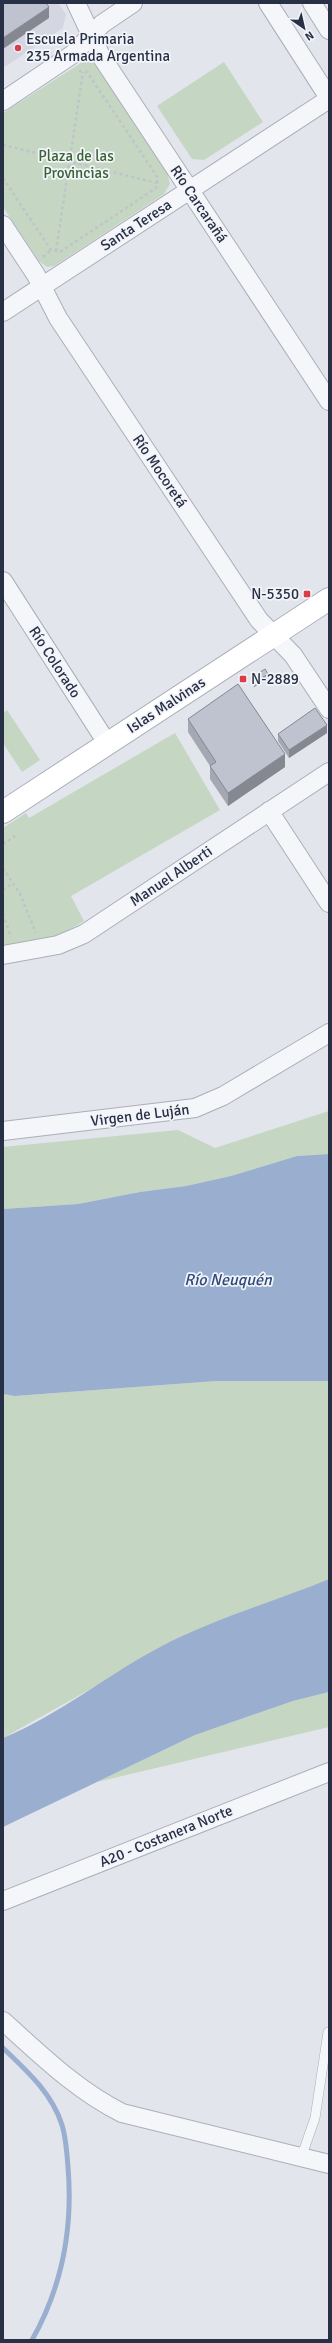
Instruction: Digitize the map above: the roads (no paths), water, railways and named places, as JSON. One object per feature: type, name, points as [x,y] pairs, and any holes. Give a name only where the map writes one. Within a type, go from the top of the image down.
[{"type":"main road","name":"Islas Malvinas","points":[[3,812],[329,598]]},
{"type":"street","name":"Río Carcarañá","points":[[76,3],[101,56],[329,402]]},
{"type":"street","points":[[3,100],[73,54],[102,24],[133,3]]},
{"type":"street","points":[[268,3],[329,98]]},
{"type":"street","points":[[312,3],[329,30]]},
{"type":"street","name":"Santa Teresa","points":[[3,312],[329,98]]},
{"type":"street","name":"Río Mocoretá","points":[[3,225],[43,286],[58,318],[259,620],[293,655],[329,709]]},
{"type":"street","name":"Río Colorado","points":[[3,582],[107,743]]},
{"type":"street","name":"Manuel Alberti","points":[[3,955],[58,945],[84,934],[329,772]]},
{"type":"street","points":[[269,811],[329,903]]},
{"type":"street","name":"Virgen de Luján","points":[[3,1131],[195,1108],[223,1096],[329,1033]]},
{"type":"street","name":"A20 - Costanera Norte","points":[[3,1901],[329,1772]]},
{"type":"street","points":[[3,2021],[72,2083],[96,2100],[122,2113],[329,2164]]},
{"type":"lane","points":[[302,2158],[315,2118],[328,2032]]},
{"type":"water","name":"Río Neuquén","points":[[329,1154],[329,1381],[216,1381],[15,1396],[3,1394],[3,1209],[78,1204],[140,1192],[186,1186],[231,1176],[297,1156]]},
{"type":"water","points":[[329,1579],[329,1692],[293,1701],[195,1735],[3,1827],[3,1738],[44,1718],[140,1658],[180,1637],[222,1619]]},
{"type":"waterway","points":[[3,2048],[21,2065],[45,2092],[52,2103],[58,2113],[62,2125],[67,2151],[69,2212],[63,2256],[51,2299],[32,2340]]},
{"type":"place","name":"Escuela Primaria 235 Armada Argentina","points":[[18,48]]},
{"type":"place","name":"N-5350","points":[[307,594]]},
{"type":"place","name":"N-2889","points":[[243,679]]},
{"type":"park label","name":"Plaza de las Provincias","points":[[76,164]]}]
